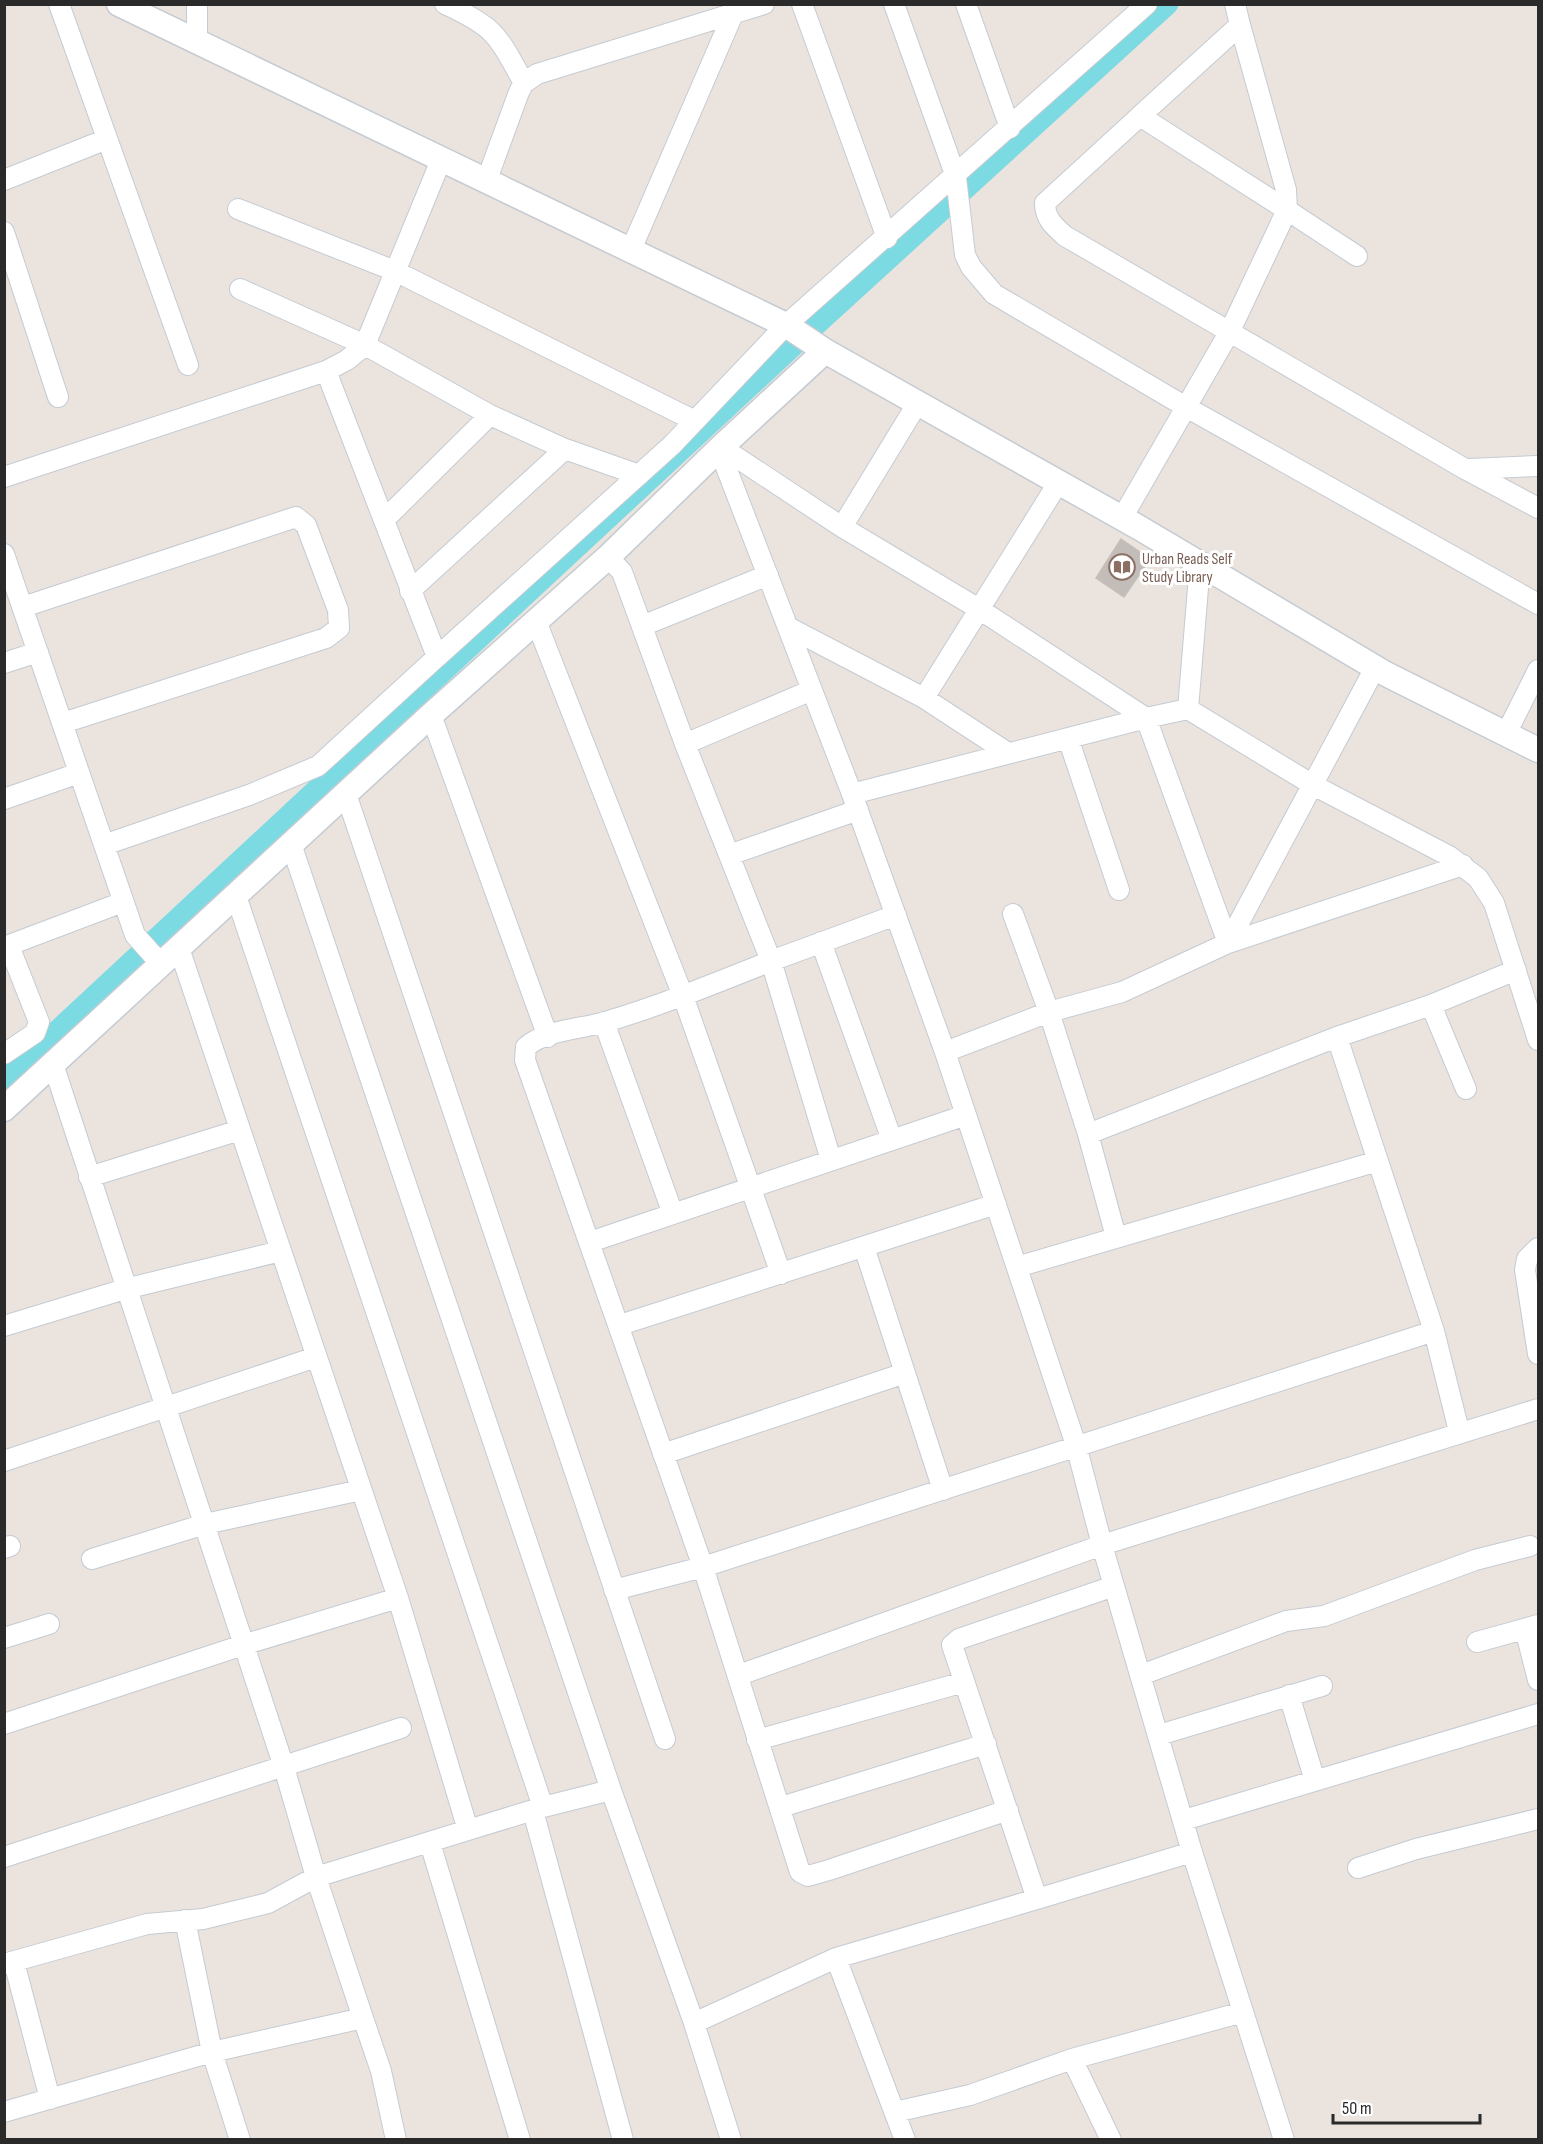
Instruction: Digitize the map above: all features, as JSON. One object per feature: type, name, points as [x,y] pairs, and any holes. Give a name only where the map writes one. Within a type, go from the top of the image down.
[{"type":"street","points":[[59,4],[188,365]]},
{"type":"street","points":[[119,4],[789,327],[824,350],[1122,518],[1376,668],[1539,750]]},
{"type":"street","points":[[196,41],[197,4]]},
{"type":"street","points":[[445,4],[482,21],[493,31],[524,83]]},
{"type":"street","points":[[486,182],[524,83],[551,67],[764,4]]},
{"type":"street","points":[[802,4],[886,238]]},
{"type":"street","points":[[894,4],[956,177],[965,255],[982,283],[994,294],[1186,407],[1539,603]]},
{"type":"street","points":[[966,4],[1011,128]]},
{"type":"street","points":[[104,845],[249,795],[318,766],[639,475],[789,327],[1147,4]]},
{"type":"street","points":[[1122,518],[1230,331],[1287,210],[1286,190],[1235,4]]},
{"type":"street","points":[[630,252],[733,14]]},
{"type":"street","points":[[1240,25],[1045,203],[1045,212],[1051,224],[1065,236],[1465,469],[1539,508]]},
{"type":"street","points":[[1140,116],[1357,256]]},
{"type":"street","points":[[4,180],[107,138]]},
{"type":"street","points":[[4,477],[326,371],[347,360],[365,345],[441,160]]},
{"type":"street","points":[[238,209],[395,272],[695,421]]},
{"type":"street","points":[[4,232],[58,398]]},
{"type":"street","points":[[240,289],[365,345],[490,415],[565,449],[639,475]]},
{"type":"street","points":[[4,1109],[53,1064],[156,960],[179,948],[236,896],[431,715],[608,556],[824,350]]},
{"type":"street","points":[[326,371],[437,657]]},
{"type":"street","points":[[842,527],[917,404]]},
{"type":"street","points":[[384,520],[490,415]]},
{"type":"street","points":[[720,448],[842,527],[979,609],[1146,718],[1228,943]]},
{"type":"street","points":[[720,448],[855,802],[945,1052],[996,1204],[1076,1446],[1102,1545],[1192,1852],[1284,2139]]},
{"type":"street","points":[[410,591],[565,449]]},
{"type":"street","points":[[1465,469],[1539,466]]},
{"type":"street","points":[[924,698],[1058,483]]},
{"type":"street","points":[[23,607],[296,517],[306,525],[338,610],[339,628],[326,638],[63,723]]},
{"type":"street","points":[[4,554],[135,935],[156,960]]},
{"type":"street","points":[[608,556],[622,572],[685,744],[771,960],[831,1160]]},
{"type":"street","points":[[1188,709],[1200,564]]},
{"type":"street","points":[[642,626],[768,575]]},
{"type":"street","points":[[536,621],[683,996],[781,1274]]},
{"type":"street","points":[[788,627],[924,698],[1008,753]]},
{"type":"street","points":[[4,663],[38,652]]},
{"type":"street","points":[[1228,943],[1376,668]]},
{"type":"street","points":[[1506,734],[1539,670]]},
{"type":"street","points":[[685,744],[812,690]]},
{"type":"street","points":[[729,855],[855,802],[1008,753],[1188,709],[1313,785],[1463,865],[1478,878],[1488,890],[1539,1040]]},
{"type":"street","points":[[431,715],[548,1037]]},
{"type":"street","points":[[1068,738],[1119,890]]},
{"type":"street","points":[[4,799],[80,773]]},
{"type":"street","points":[[345,794],[665,1739]]},
{"type":"street","points":[[291,844],[611,1790],[694,2023],[731,2139]]},
{"type":"street","points":[[945,1052],[1049,1012],[1122,992],[1228,943],[1463,865]]},
{"type":"street","points":[[236,896],[538,1809],[623,2139]]},
{"type":"street","points":[[6,1050],[35,1033],[39,1022],[7,946],[123,902]]},
{"type":"street","points":[[1013,914],[1049,1012],[1088,1134],[1116,1237]]},
{"type":"street","points":[[896,915],[771,960],[683,996],[604,1022],[548,1037],[526,1047],[525,1060],[620,1325],[703,1567],[739,1675],[757,1740],[781,1807],[798,1868],[803,1875],[808,1876],[1008,1810]]},
{"type":"street","points":[[821,942],[892,1140]]},
{"type":"street","points":[[179,948],[398,1598],[468,1830]]},
{"type":"street","points":[[1088,1134],[1337,1037],[1431,1005],[1516,970]]},
{"type":"street","points":[[1431,1005],[1466,1089]]},
{"type":"street","points":[[604,1022],[673,1214]]},
{"type":"street","points":[[1337,1037],[1434,1331],[1459,1431]]},
{"type":"street","points":[[53,1064],[125,1289],[283,1764],[316,1877],[381,2072],[396,2139]]},
{"type":"street","points":[[590,1242],[966,1115]]},
{"type":"street","points":[[89,1177],[240,1130]]},
{"type":"street","points":[[1017,1267],[1378,1161]]},
{"type":"street","points":[[620,1325],[996,1204]]},
{"type":"street","points":[[864,1247],[943,1491]]},
{"type":"street","points":[[1539,1248],[1527,1259],[1525,1270],[1539,1354]]},
{"type":"street","points":[[4,1326],[125,1289],[281,1251]]},
{"type":"street","points":[[614,1590],[703,1567],[1434,1331]]},
{"type":"street","points":[[4,1461],[316,1357]]},
{"type":"street","points":[[663,1454],[905,1373]]},
{"type":"street","points":[[739,1675],[1102,1545],[1459,1431],[1539,1409]]},
{"type":"street","points":[[92,1559],[204,1524],[361,1490]]},
{"type":"street","points":[[1141,1675],[1286,1621],[1324,1616],[1474,1560],[1530,1546]]},
{"type":"street","points":[[1037,1899],[952,1645],[955,1641],[1114,1586]]},
{"type":"street","points":[[4,1724],[243,1645],[398,1598]]},
{"type":"street","points":[[4,1638],[49,1624]]},
{"type":"street","points":[[1477,1642],[1532,1627],[1539,1680]]},
{"type":"street","points":[[757,1740],[964,1682]]},
{"type":"street","points":[[1159,1735],[1322,1686]]},
{"type":"street","points":[[1288,1695],[1315,1781]]},
{"type":"street","points":[[1184,1820],[1539,1714]]},
{"type":"street","points":[[4,1857],[283,1764],[401,1728]]},
{"type":"street","points":[[781,1807],[986,1744]]},
{"type":"street","points":[[50,2099],[9,1963],[147,1924],[216,1917],[268,1903],[316,1877],[538,1809],[611,1790]]},
{"type":"street","points":[[1358,1868],[1416,1849],[1539,1819]]},
{"type":"street","points":[[430,1843],[520,2139]]},
{"type":"street","points":[[694,2023],[836,1958],[1192,1852]]},
{"type":"street","points":[[186,1920],[212,2052],[240,2139]]},
{"type":"street","points":[[836,1958],[905,2139]]},
{"type":"street","points":[[895,2112],[970,2095],[1072,2059],[1243,2012]]},
{"type":"street","points":[[4,2112],[212,2052],[363,2018]]},
{"type":"street","points":[[1072,2059],[1111,2139]]},
{"type":"building","points":[[1121,539],[1150,559],[1124,597],[1096,578]]},
{"type":"waterway","points":[[4,1080],[804,336],[1168,4]]},
{"type":"place","name":"Urban Reads Self Study Library","points":[[1122,567]]}]
